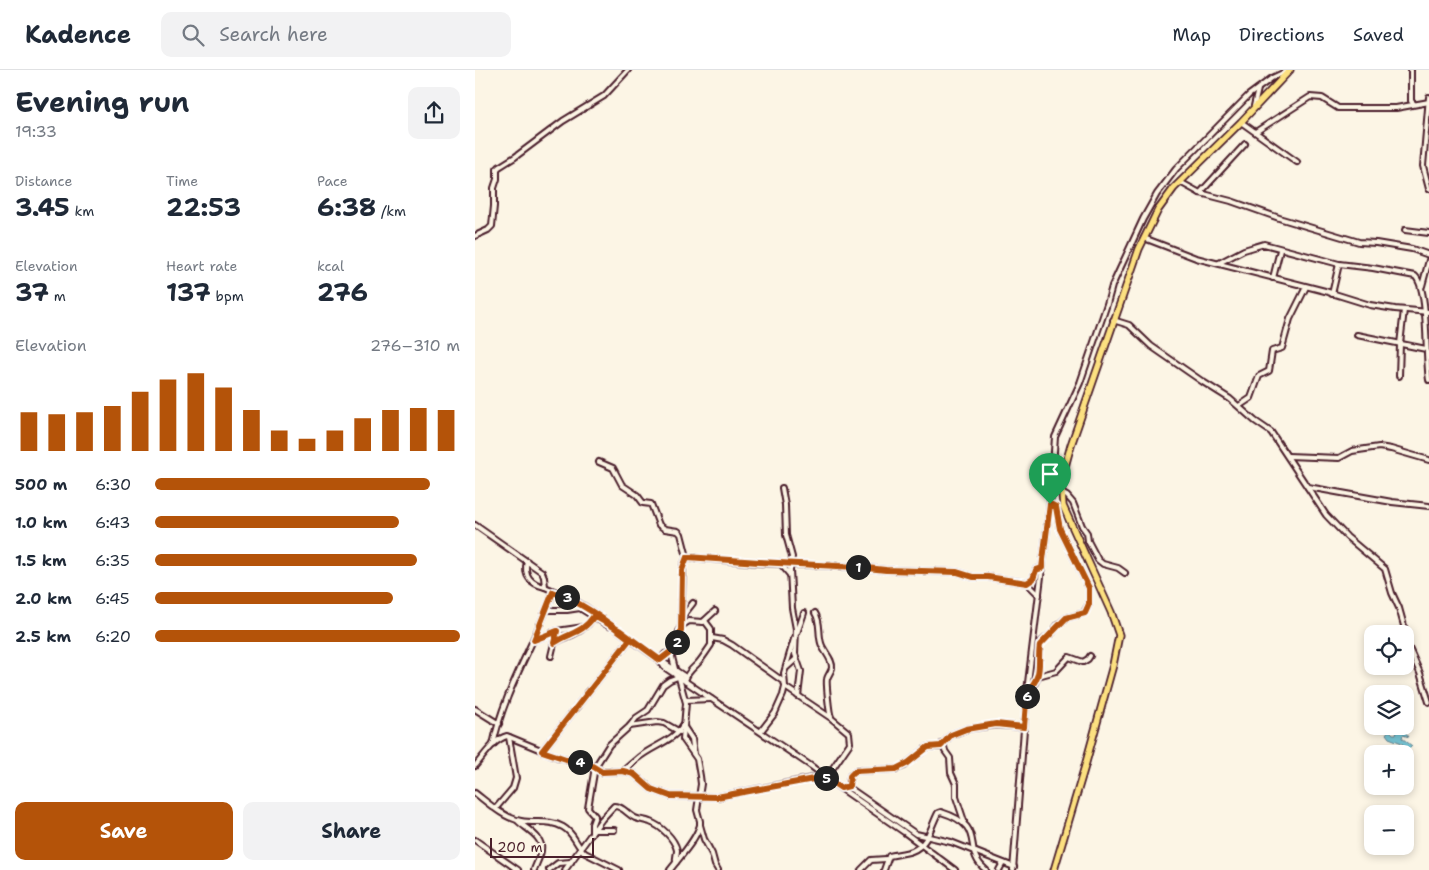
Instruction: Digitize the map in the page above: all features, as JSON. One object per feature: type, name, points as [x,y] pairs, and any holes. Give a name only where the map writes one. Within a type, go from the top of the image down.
[{"type":"main road","points":[[1054,870],[1113,665],[1119,635],[1111,612],[1066,515],[1061,493],[1063,472],[1071,444],[1113,320],[1144,238],[1158,210],[1180,182],[1241,122],[1289,70]]},
{"type":"street","points":[[475,236],[492,226],[494,188],[499,166],[515,157],[563,121],[600,98],[628,70]]},
{"type":"street","points":[[841,788],[848,787],[909,830],[927,837],[944,839],[1014,869],[1027,691],[1050,504],[1055,437],[1081,383],[1112,286],[1146,212],[1163,185],[1227,116],[1258,88],[1272,78],[1289,70]]},
{"type":"street","points":[[1411,70],[1411,101],[1414,104]]},
{"type":"street","points":[[1252,110],[1258,88]]},
{"type":"street","points":[[1257,131],[1310,97],[1322,98],[1338,108],[1396,108],[1429,101],[1423,166],[1429,188]]},
{"type":"street","points":[[1241,122],[1257,131],[1264,139],[1297,162]]},
{"type":"street","points":[[1200,194],[1245,144]]},
{"type":"street","points":[[1180,182],[1200,194],[1231,201],[1282,219],[1359,242],[1412,249],[1429,255]]},
{"type":"street","points":[[1405,230],[1429,233]]},
{"type":"street","points":[[1144,238],[1196,258],[1306,286],[1370,305],[1427,312]]},
{"type":"street","points":[[1219,263],[1244,250],[1262,244],[1339,264],[1412,275],[1418,279],[1427,312],[1429,380]]},
{"type":"street","points":[[1273,278],[1280,250]]},
{"type":"street","points":[[1421,288],[1429,260]]},
{"type":"street","points":[[1332,294],[1339,264]]},
{"type":"street","points":[[1239,406],[1251,398],[1259,376],[1269,371],[1273,351],[1282,348],[1292,314],[1306,286]]},
{"type":"street","points":[[1399,376],[1404,310]]},
{"type":"street","points":[[1113,320],[1129,325],[1161,354],[1231,398],[1255,421],[1271,432],[1297,473],[1331,520],[1385,569],[1403,625]]},
{"type":"street","points":[[1357,335],[1427,348]]},
{"type":"street","points":[[1287,456],[1339,458],[1349,452],[1379,447],[1429,460]]},
{"type":"street","points":[[599,462],[613,468],[621,485],[637,495],[641,502],[651,504],[662,528],[679,532],[687,557],[682,570],[681,626],[677,642],[671,653],[673,671],[670,680]]},
{"type":"street","points":[[1308,487],[1393,502],[1429,506]]},
{"type":"street","points":[[782,488],[785,505],[786,535],[792,554],[792,608],[796,635],[796,659],[801,674],[798,696]]},
{"type":"street","points":[[1061,493],[1073,502],[1082,526],[1087,533],[1089,543],[1098,560],[1103,564],[1119,568],[1125,573]]},
{"type":"street","points":[[1027,691],[1034,684],[1038,676],[1039,647],[1041,642],[1066,618],[1085,613],[1090,597],[1087,583],[1060,529],[1056,507],[1050,504]]},
{"type":"street","points":[[475,525],[542,572],[545,577],[545,587]]},
{"type":"street","points":[[687,557],[886,570],[957,572],[973,577],[988,577],[1027,583],[1039,595]]},
{"type":"street","points":[[527,562],[525,571],[535,584],[577,602],[619,630],[660,660],[662,666],[673,671],[761,731],[955,870]]},
{"type":"street","points":[[780,563],[791,577]]},
{"type":"street","points":[[1027,583],[1033,579],[1036,570],[1042,568]]},
{"type":"street","points":[[493,745],[509,691],[534,640],[553,592]]},
{"type":"street","points":[[682,617],[693,603]]},
{"type":"street","points":[[547,610],[579,608],[619,630]]},
{"type":"street","points":[[681,626],[689,621],[705,621],[715,611]]},
{"type":"street","points":[[761,731],[775,713],[784,685],[785,668],[804,613]]},
{"type":"street","points":[[815,613],[819,620],[821,645],[832,665],[826,682],[829,696],[828,708],[831,718]]},
{"type":"street","points":[[554,643],[565,636],[578,632],[594,616]]},
{"type":"street","points":[[686,680],[690,669],[698,663],[711,645],[711,629],[705,621]]},
{"type":"street","points":[[534,640],[557,631],[584,626]]},
{"type":"street","points":[[551,656],[557,631]]},
{"type":"street","points":[[712,638],[723,640],[732,645],[798,696],[847,730],[850,736],[850,743],[826,778]]},
{"type":"street","points":[[542,751],[630,639]]},
{"type":"street","points":[[660,660],[665,654],[671,653]]},
{"type":"street","points":[[1038,676],[1056,671],[1069,657],[1083,662],[1090,656]]},
{"type":"street","points":[[785,668],[796,659]]},
{"type":"street","points":[[1414,659],[1429,702]]},
{"type":"street","points":[[673,671],[679,677],[686,680]]},
{"type":"street","points":[[593,831],[592,824],[595,816],[589,808],[595,767],[613,740],[630,726],[636,718],[648,710],[660,688],[670,680],[679,677]]},
{"type":"street","points":[[623,771],[639,757],[681,732],[685,721],[686,700],[680,686],[679,677]]},
{"type":"street","points":[[686,700],[713,699]]},
{"type":"street","points":[[475,709],[499,724]]},
{"type":"street","points":[[685,721],[681,732],[684,741],[695,755]]},
{"type":"street","points":[[630,726],[657,722],[664,723],[681,732]]},
{"type":"street","points":[[848,787],[850,776],[855,771],[896,769],[908,763],[928,747],[938,747],[951,735],[966,729],[996,724],[1024,727]]},
{"type":"street","points":[[670,870],[698,830],[700,822],[697,810],[701,784],[698,765],[692,739],[684,726]]},
{"type":"street","points":[[475,766],[493,745],[504,736],[569,760],[586,763],[602,772],[623,771],[637,776],[645,785],[661,794],[670,796],[717,797],[745,793],[813,778],[826,778]]},
{"type":"street","points":[[496,808],[510,792],[516,778],[509,737]]},
{"type":"street","points":[[943,743],[945,751],[949,756],[951,773],[957,784],[957,799],[964,823],[972,836],[974,852],[979,863],[986,870]]},
{"type":"street","points":[[475,793],[516,820],[537,837]]},
{"type":"street","points":[[565,870],[612,807],[618,806],[633,817],[651,822],[667,833],[676,849],[676,862]]},
{"type":"street","points":[[884,870],[890,855],[914,850],[921,844],[927,837],[940,812],[957,818],[964,823]]},
{"type":"street","points":[[516,820],[550,822],[560,825],[574,836],[580,848],[588,855],[619,870]]},
{"type":"street","points":[[528,822],[537,837],[541,850],[534,870]]},
{"type":"street","points":[[699,825],[718,870]]},
{"type":"street","points":[[593,831],[613,830]]},
{"type":"street","points":[[475,840],[518,870]]},
{"type":"street","points":[[861,870],[871,860],[887,859]]},
{"type":"street","points":[[549,870],[558,863],[571,862]]},
{"type":"street","points":[[999,870],[1003,863]]},
{"type":"water","points":[[1387,735],[1403,735],[1402,738],[1411,745],[1402,745],[1402,743],[1389,738]]},
{"type":"route","points":[[1050,504],[1042,568],[1036,570],[1033,579],[1027,583],[988,577],[976,578],[957,572],[886,570],[687,557],[682,570],[681,631],[671,653],[665,654],[660,660],[619,630],[594,616],[578,632],[565,636],[554,643],[557,631],[534,640],[553,592],[577,602],[619,630],[630,639],[542,751],[558,757],[589,764],[602,772],[623,771],[634,774],[645,785],[665,795],[715,798],[813,778],[826,778],[841,788],[847,788],[853,772],[900,768],[928,747],[941,746],[948,737],[961,730],[996,724],[1024,727],[1027,691],[1034,684],[1038,676],[1040,664],[1039,647],[1041,642],[1066,618],[1085,613],[1090,597],[1090,592],[1079,564],[1060,529],[1056,507],[1050,504]]}]
